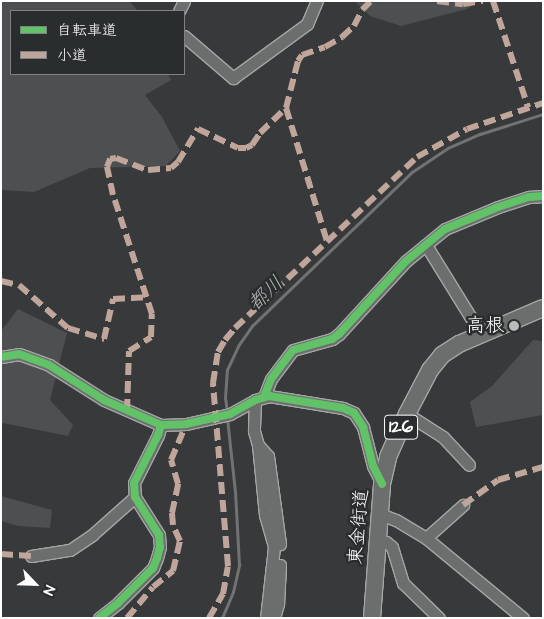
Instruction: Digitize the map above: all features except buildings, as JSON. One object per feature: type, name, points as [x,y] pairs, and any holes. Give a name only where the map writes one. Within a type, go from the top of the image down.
[{"type":"highway","name":"東金街道","points":[[372,618],[382,484],[388,456],[430,370],[442,355],[481,334],[543,308]]},
{"type":"street","points":[[185,37],[233,78],[307,24],[317,1]]},
{"type":"street","points":[[266,618],[274,547],[265,514],[258,445],[254,431],[259,399],[275,372],[293,350],[332,339],[339,334],[399,268],[445,229],[529,197],[543,196]]},
{"type":"street","points":[[426,245],[481,334]]},
{"type":"street","points":[[1,357],[19,354],[49,365],[104,400],[161,425],[186,424],[230,414],[259,399],[276,396],[326,404],[354,412],[363,427],[373,466],[382,484]]},
{"type":"street","points":[[407,414],[443,437],[469,465]]},
{"type":"street","points":[[99,618],[125,596],[152,568],[158,558],[159,535],[136,497],[134,483],[158,435],[161,425]]},
{"type":"street","points":[[258,445],[268,456],[280,540],[278,604],[274,618]]},
{"type":"street","points":[[31,556],[70,550],[92,535],[136,497]]},
{"type":"street","points":[[426,538],[463,505]]},
{"type":"street","points":[[380,514],[396,520],[426,538],[523,618]]},
{"type":"street","points":[[378,541],[386,542],[392,547],[403,584],[439,618]]},
{"type":"shaded area","points":[[1,1],[129,1],[137,10],[10,10],[10,75],[168,75],[171,80],[145,95],[162,117],[180,151],[166,166],[90,168],[34,192],[1,190]]},
{"type":"shaded area","points":[[355,1],[479,1],[467,9],[401,26],[370,16]]},
{"type":"shaded area","points":[[18,309],[67,333],[50,400],[73,425],[68,436],[3,423],[1,426],[1,331]]},
{"type":"shaded area","points":[[533,340],[543,341],[543,415],[476,427],[470,402],[492,386]]},
{"type":"shaded area","points":[[1,496],[52,510],[50,528],[18,526],[1,521]]},
{"type":"waterway","name":"都川","points":[[227,412],[225,398],[227,370],[238,346],[252,326],[412,172],[448,148],[480,134],[543,114]]},
{"type":"waterway","name":"都川","points":[[222,618],[233,592],[239,565],[235,492],[227,418]]},
{"type":"marked path","points":[[127,411],[129,351],[151,337],[152,314],[113,195],[107,167],[110,159],[116,158],[148,170],[171,168],[178,162],[198,129],[238,148],[246,148],[252,145],[260,133],[286,108],[298,61],[302,55],[325,47],[342,37],[354,26],[362,10],[371,1]]},
{"type":"marked path","points":[[437,1],[463,4],[483,1]]},
{"type":"marked path","points":[[493,1],[528,107]]},
{"type":"marked path","points":[[209,618],[223,594],[228,566],[213,383],[218,352],[225,340],[235,328],[417,157],[467,129],[543,103]]},
{"type":"marked path","points":[[286,108],[327,241]]},
{"type":"marked path","points":[[1,281],[19,285],[68,328],[104,339],[113,299],[146,297]]},
{"type":"marked path","points":[[127,618],[153,587],[173,571],[180,541],[173,525],[172,513],[178,484],[171,460],[186,424]]},
{"type":"marked path","points":[[463,505],[498,480],[543,467]]},
{"type":"marked path","points":[[1,554],[31,556]]},
{"type":"cycle path","points":[[264,397],[271,379],[293,350],[332,339],[339,334],[406,261],[445,229],[498,207],[529,197],[543,196]]},
{"type":"cycle path","points":[[1,357],[19,354],[49,365],[104,400],[161,425],[186,424],[230,414],[255,400],[269,396],[343,408],[354,413],[363,427],[373,466],[382,484]]},
{"type":"cycle path","points":[[99,618],[118,603],[153,568],[157,558],[160,547],[159,535],[135,497],[134,483],[158,435],[161,425]]},
{"type":"place","name":"高根","points":[[514,326]]}]
